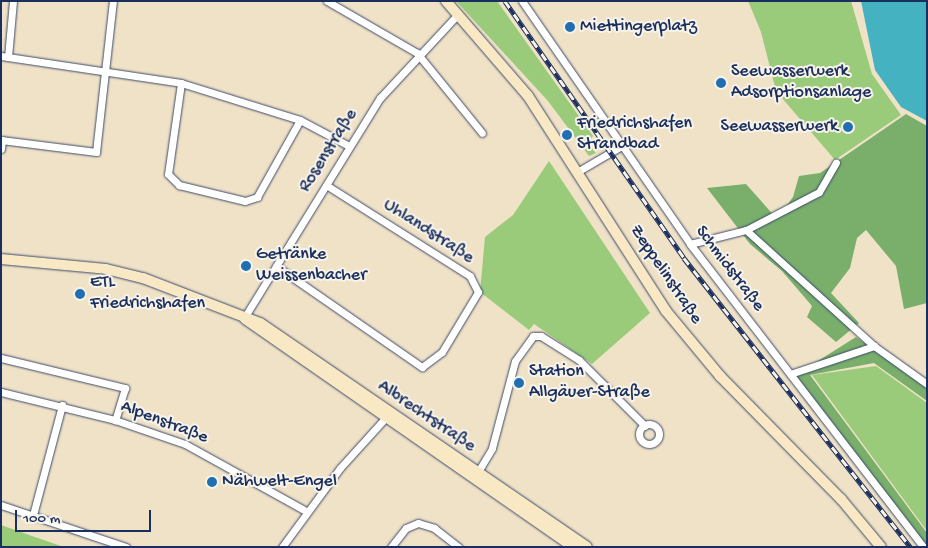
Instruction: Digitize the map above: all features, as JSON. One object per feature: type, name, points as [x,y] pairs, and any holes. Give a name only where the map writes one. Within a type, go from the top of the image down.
[{"type":"main road","name":"Zeppelinstraße","points":[[446,1],[528,96],[666,311],[692,344],[841,498],[881,547]]},
{"type":"main road","name":"Albrechtstraße","points":[[1,259],[106,269],[182,290],[244,318],[475,476],[573,547]]},
{"type":"main road","name":"Albrechtstraße","points":[[475,476],[587,547]]},
{"type":"street","points":[[13,1],[4,57],[105,70],[181,83],[300,120],[349,146]]},
{"type":"street","points":[[1,149],[2,140],[96,152],[113,1]]},
{"type":"street","points":[[327,1],[417,53],[482,133]]},
{"type":"street","name":"Schmidstraße","points":[[522,1],[620,147],[690,244],[923,547]]},
{"type":"street","name":"Rosenstraße","points":[[244,318],[349,146],[417,53],[458,14]]},
{"type":"street","points":[[181,83],[168,174],[179,185],[245,201],[256,197],[300,120]]},
{"type":"street","points":[[577,172],[620,147]]},
{"type":"street","points":[[690,244],[746,230],[819,192],[836,163]]},
{"type":"street","name":"Uhlandstraße","points":[[276,266],[422,367],[442,352],[478,292],[476,284],[460,269],[326,185]]},
{"type":"street","points":[[746,230],[874,346],[927,384]]},
{"type":"street","points":[[475,476],[494,441],[515,360],[533,336],[541,336],[579,360],[645,426]]},
{"type":"street","points":[[790,374],[874,346]]},
{"type":"street","points":[[1,358],[125,388],[115,420]]},
{"type":"street","name":"Alpenstraße","points":[[1,392],[62,405],[115,420],[194,448],[306,511]]},
{"type":"street","points":[[34,515],[62,405]]},
{"type":"street","points":[[282,547],[306,511],[387,416]]},
{"type":"street","points":[[1,505],[126,547]]},
{"type":"street","points":[[391,547],[406,528],[418,523],[434,528],[458,547]]},
{"type":"green space","points":[[456,1],[497,1],[593,136],[587,143],[596,153],[589,156],[548,101]]},
{"type":"green space","points":[[748,1],[851,1],[872,74],[901,115],[835,160],[776,91],[761,32]]},
{"type":"green space","points":[[906,114],[927,126],[927,303],[904,309],[896,266],[866,230],[857,238],[850,268],[831,293],[859,323],[836,342],[807,317],[812,306],[782,271],[750,244],[707,188],[746,184],[777,219],[793,197],[799,176],[820,173]]},
{"type":"green space","points":[[549,161],[650,313],[592,364],[534,324],[529,330],[480,292],[485,237],[513,215]]},
{"type":"green space","points":[[856,337],[927,388],[927,401],[874,363],[810,375],[927,533],[927,547],[919,547],[794,376]]},
{"type":"green space","points":[[876,366],[927,403],[927,531],[812,375]]},
{"type":"green space","points":[[1,525],[32,536],[64,547],[1,547]]},
{"type":"water","points":[[861,1],[927,1],[927,121],[901,107],[875,70]]},
{"type":"railway","points":[[505,1],[684,258],[911,547]]},
{"type":"place","name":"Miettingerplatz","points":[[570,27]]},
{"type":"place","name":"Seewasserwerk Adsorptionsanlage","points":[[721,83]]},
{"type":"place","name":"Seewasserwerk","points":[[848,127]]},
{"type":"place","name":"Friedrichshafen Strandbad","points":[[567,135]]},
{"type":"place","name":"Getränke Weissenbacher","points":[[246,266]]},
{"type":"place","name":"ETL Friedrichshafen","points":[[80,294]]},
{"type":"place","name":"Station Allgäuer-Straße","points":[[519,383]]},
{"type":"place","name":"Nähwelt-Engel","points":[[212,482]]}]
